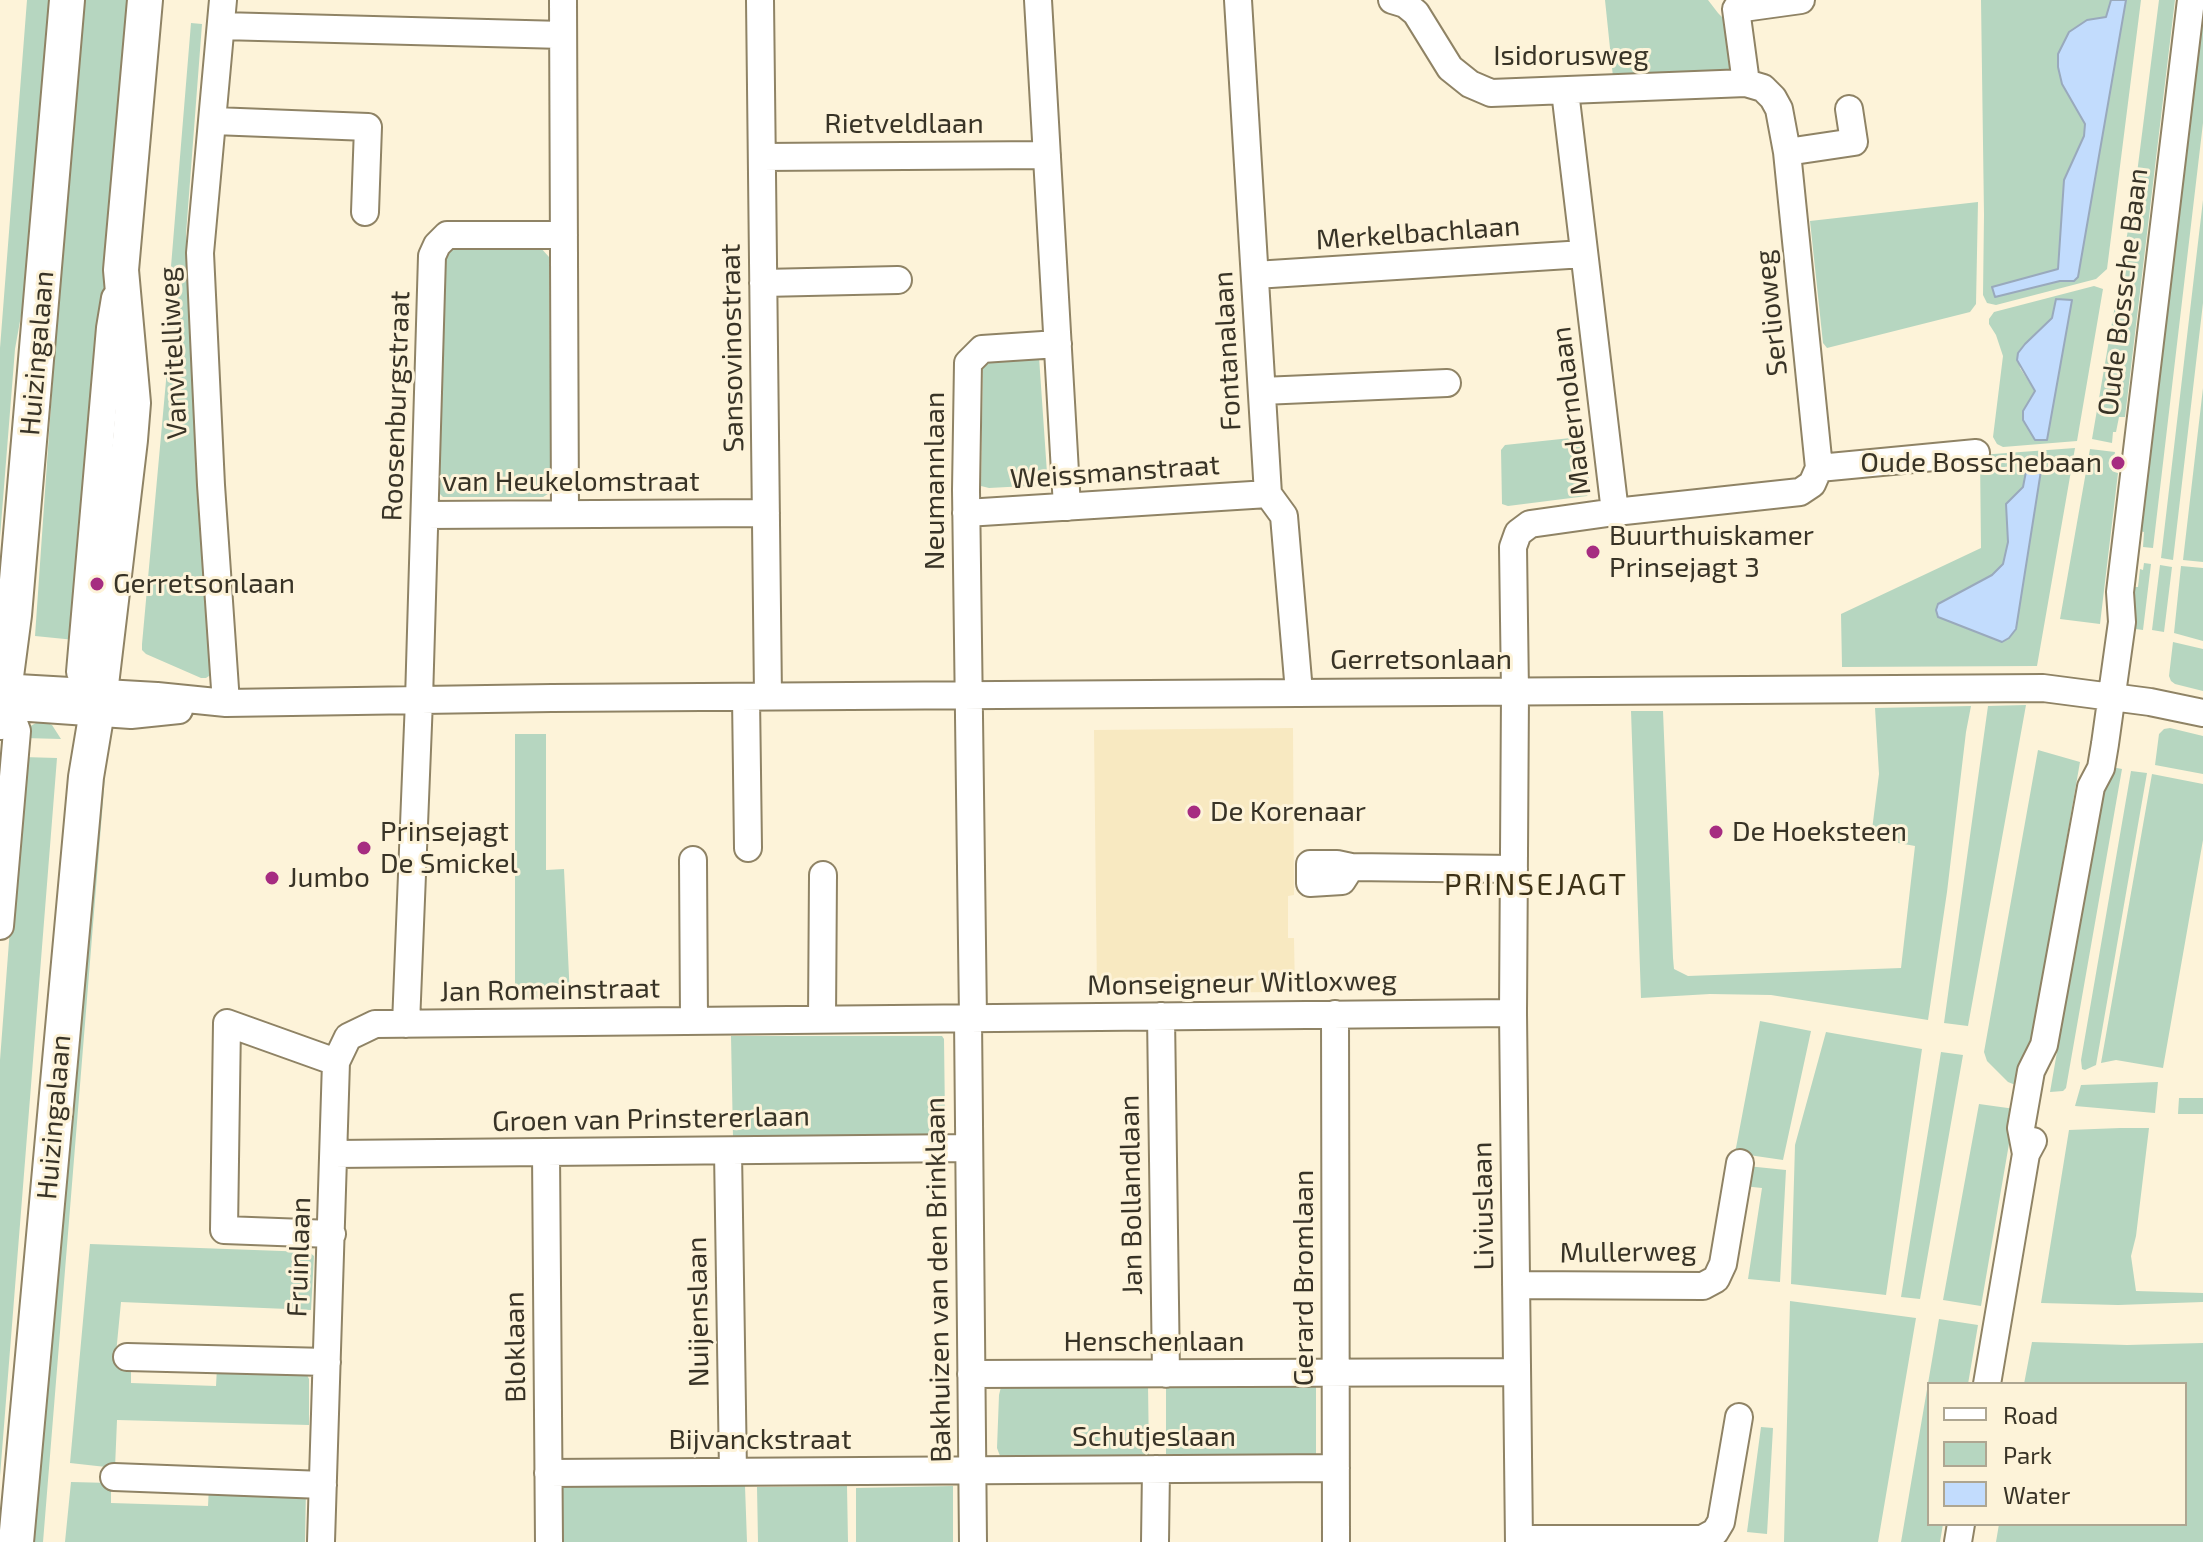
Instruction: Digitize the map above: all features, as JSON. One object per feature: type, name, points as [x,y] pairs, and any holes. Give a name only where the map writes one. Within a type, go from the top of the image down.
[{"type":"main road","name":"Huizingalaan","points":[[2,702],[22,527],[67,0]]},
{"type":"main road","name":"Huizingalaan","points":[[16,1542],[88,756],[98,703],[133,403],[121,270],[145,0]]},
{"type":"street","points":[[563,0],[565,514]]},
{"type":"street","name":"Sansovinostraat","points":[[757,696],[766,513],[760,0]]},
{"type":"street","points":[[1038,0],[1067,507]]},
{"type":"street","name":"Fontanalaan","points":[[1238,0],[1268,494],[1284,516],[1299,692]]},
{"type":"street","name":"Isidorusweg","points":[[1392,0],[1424,6],[1450,68],[1470,84],[1491,93],[1746,83]]},
{"type":"street","points":[[1746,83],[1736,9],[1801,0]]},
{"type":"street","name":"Oude Bossche Baan","points":[[1987,1382],[2026,1154],[2021,1128],[2031,1071],[2044,1045],[2091,787],[2087,765],[2104,696],[2107,620],[2120,592],[2191,0]]},
{"type":"street","points":[[222,13],[563,35]]},
{"type":"street","name":"Vanvitelliweg","points":[[222,13],[200,253],[211,485],[226,703]]},
{"type":"street","name":"Serlioweg","points":[[1746,83],[1763,88],[1779,109],[1787,152],[1819,468]]},
{"type":"street","name":"Madernolaan","points":[[1515,692],[1513,547],[1518,533],[1530,524],[1615,512],[1565,91]]},
{"type":"street","points":[[1787,152],[1854,142],[1849,109]]},
{"type":"street","points":[[214,121],[368,127],[365,212]]},
{"type":"street","name":"Rietveldlaan","points":[[762,157],[1047,155]]},
{"type":"street","name":"Roosenburgstraat","points":[[406,1024],[432,256],[447,235],[564,235]]},
{"type":"street","name":"Merkelbachlaan","points":[[1255,275],[1584,254]]},
{"type":"street","points":[[763,283],[898,280]]},
{"type":"street","name":"Neumannlaan","points":[[969,695],[966,513],[968,363],[982,349],[1058,344]]},
{"type":"street","points":[[1262,391],[1447,383]]},
{"type":"street","points":[[1615,512],[1800,492],[1812,484],[1819,468],[1976,453]]},
{"type":"street","name":"Weissmanstraat","points":[[966,513],[1268,494]]},
{"type":"street","name":"van Heukelomstraat","points":[[425,515],[766,513]]},
{"type":"street","name":"Gerretsonlaan","points":[[2,702],[98,703],[145,714],[226,703],[419,700],[2043,688],[2150,702],[2203,713]]},
{"type":"street","name":"Liviuslaan","points":[[1515,692],[1513,1013],[1519,1541]]},
{"type":"street","name":"Bakhuizen van den Brinklaan","points":[[969,695],[973,1542]]},
{"type":"street","points":[[748,848],[757,696]]},
{"type":"street","name":"Huizingalaan","points":[[0,926],[17,731],[2,702]]},
{"type":"street","name":"Jan Romeinstraat","points":[[693,860],[694,1021]]},
{"type":"street","points":[[1351,867],[1514,869]]},
{"type":"street","points":[[822,1019],[823,875]]},
{"type":"street","name":"Monseigneur Witloxweg","points":[[970,1018],[1513,1013]]},
{"type":"street","name":"Gerard Bromlaan","points":[[1335,1014],[1336,1542]]},
{"type":"street","name":"Jan Bollandlaan","points":[[1161,1016],[1166,1374]]},
{"type":"street","name":"Jan Romeinstraat","points":[[406,1024],[970,1018]]},
{"type":"street","points":[[332,1234],[224,1230],[227,1023],[336,1062],[348,1037],[375,1024],[406,1024]]},
{"type":"street","name":"Fruinlaan","points":[[321,1542],[336,1062]]},
{"type":"street","name":"Groen van Prinstererlaan","points":[[334,1154],[969,1148]]},
{"type":"street","name":"Nuijenslaan","points":[[728,1151],[733,1472]]},
{"type":"street","name":"Bloklaan","points":[[546,1152],[549,1542]]},
{"type":"street","name":"Mullerweg","points":[[1516,1285],[1703,1286],[1716,1279],[1723,1264],[1740,1163]]},
{"type":"street","points":[[127,1357],[327,1362]]},
{"type":"street","name":"Henschenlaan","points":[[971,1374],[1517,1372]]},
{"type":"street","points":[[1519,1541],[1702,1539],[1715,1532],[1721,1522],[1739,1417]]},
{"type":"street","name":"Schutjeslaan","points":[[972,1470],[1336,1468]]},
{"type":"street","points":[[1155,1542],[1156,1469]]},
{"type":"street","name":"Bijvanckstraat","points":[[548,1473],[972,1470]]},
{"type":"street","points":[[114,1477],[323,1485]]},
{"type":"shaded area","name":"De Korenaar","points":[[1293,728],[1294,895],[1288,896],[1288,938],[1294,938],[1295,992],[1097,993],[1094,730]]},
{"type":"green space","points":[[27,0],[55,0],[38,221],[15,349],[0,537],[0,348]]},
{"type":"green space","points":[[79,0],[132,0],[75,640],[35,636]]},
{"type":"green space","points":[[1605,0],[1708,0],[1732,27],[1736,74],[1613,77]]},
{"type":"green space","points":[[1981,0],[2111,0],[2106,17],[2087,20],[2062,84],[2085,124],[2084,136],[2064,180],[2058,269],[1992,287],[1995,296],[2060,281],[2074,281],[2078,277],[2126,0],[2141,0],[2107,269],[2096,279],[1996,305],[1987,303],[1983,295]]},
{"type":"green space","points":[[2159,0],[2175,0],[2125,417],[2119,417],[2112,443],[2092,439],[2135,189]]},
{"type":"green space","points":[[2203,0],[2203,123],[2153,548],[2143,547],[2144,532],[2139,531]]},
{"type":"green space","points":[[191,23],[202,24],[186,234],[212,674],[206,678],[142,650],[169,348],[168,303]]},
{"type":"green space","points":[[2203,200],[2203,303],[2173,560],[2161,558]]},
{"type":"green space","points":[[1978,202],[1976,304],[1970,312],[1827,348],[1823,343],[1810,221]]},
{"type":"green space","points":[[540,247],[549,257],[551,492],[543,497],[443,497],[436,490],[445,255],[452,249]]},
{"type":"green space","points":[[2094,286],[2103,289],[2077,441],[2003,447],[1997,444],[1993,437],[2003,356],[1989,324],[1994,312]],"holes":[[[2072,300],[2046,440],[2023,411],[2035,391],[2020,368],[2018,353]]]},
{"type":"green space","points":[[1039,357],[1047,473],[1045,485],[981,486],[983,359]]},
{"type":"green space","points":[[2203,388],[2203,562],[2183,560]]},
{"type":"green space","points":[[1580,437],[1585,440],[1590,491],[1587,496],[1508,506],[1502,504],[1501,450],[1505,445]]},
{"type":"green space","points":[[2075,448],[2037,666],[1842,667],[1841,614],[1981,548],[1980,455]],"holes":[[[2029,456],[2002,642],[1938,617],[1938,604],[1992,575],[2004,564],[2008,542],[2006,504],[2023,487]]]},
{"type":"green space","points":[[2090,449],[2115,452],[2112,471],[2118,473],[2100,624],[2060,619]]},
{"type":"green space","points":[[2144,563],[2151,564],[2143,630],[2128,628],[2132,587],[2138,587],[2140,569],[2143,570]]},
{"type":"green space","points":[[2160,565],[2172,567],[2164,632],[2152,630]]},
{"type":"green space","points":[[2181,566],[2203,568],[2203,641],[2174,633]]},
{"type":"green space","points":[[2173,642],[2203,649],[2203,691],[2171,681]]},
{"type":"green space","points":[[2026,705],[1968,1026],[1944,1023],[1988,706]]},
{"type":"green space","points":[[1971,706],[1928,1020],[1771,995],[1710,994],[1641,998],[1631,711],[1663,711],[1674,969],[1688,976],[1901,968],[1915,846],[1871,838],[1879,774],[1875,708]]},
{"type":"green space","points":[[45,722],[52,725],[61,739],[24,738],[27,728]]},
{"type":"green space","points":[[2170,728],[2203,736],[2203,774],[2155,765],[2159,734]]},
{"type":"green space","points":[[515,734],[546,734],[546,870],[564,869],[570,998],[515,998]]},
{"type":"green space","points":[[2038,750],[2080,762],[2023,1088],[2008,1082],[1987,1061],[1984,1052]]},
{"type":"green space","points":[[23,757],[57,758],[0,1476],[0,1060]]},
{"type":"green space","points":[[102,762],[106,764],[43,1542],[23,1542]]},
{"type":"green space","points":[[2107,766],[2122,769],[2066,1088],[2050,1092]]},
{"type":"green space","points":[[2131,771],[2147,773],[2096,1065],[2085,1070],[2082,1069],[2081,1060]]},
{"type":"green space","points":[[2152,774],[2203,784],[2203,840],[2163,1068],[2116,1060],[2101,1063]]},
{"type":"green space","points":[[1760,1021],[1811,1031],[1783,1160],[1735,1153]]},
{"type":"green space","points":[[1826,1032],[1922,1049],[1886,1295],[1791,1284],[1795,1145]]},
{"type":"green space","points":[[731,1036],[942,1036],[943,1134],[733,1138]]},
{"type":"green space","points":[[1941,1052],[1963,1055],[1920,1299],[1901,1297]]},
{"type":"green space","points":[[2158,1082],[2155,1113],[2075,1106],[2081,1085]]},
{"type":"green space","points":[[2179,1098],[2203,1098],[2203,1114],[2178,1114]]},
{"type":"green space","points":[[1979,1104],[2015,1109],[1981,1306],[1943,1300]]},
{"type":"green space","points":[[2149,1128],[2131,1256],[2136,1291],[2203,1293],[2203,1302],[2118,1305],[2041,1303],[2069,1130]]},
{"type":"green space","points":[[1747,1166],[1786,1170],[1780,1282],[1748,1279],[1762,1188],[1743,1186]]},
{"type":"green space","points":[[90,1244],[309,1252],[314,1256],[311,1310],[121,1302],[115,1364],[131,1365],[131,1383],[216,1386],[217,1367],[304,1369],[309,1379],[309,1425],[117,1420],[115,1468],[70,1463]]},
{"type":"green space","points":[[1790,1301],[1916,1318],[1878,1542],[1784,1542]]},
{"type":"green space","points":[[1939,1319],[1978,1325],[1968,1382],[1928,1382]]},
{"type":"green space","points":[[2032,1342],[2127,1345],[2203,1343],[2203,1542],[1996,1542],[1999,1526],[2187,1526],[2187,1382],[2024,1382]]},
{"type":"green space","points":[[1166,1382],[1316,1382],[1316,1454],[1166,1454]]},
{"type":"green space","points":[[1008,1383],[1148,1385],[1149,1455],[1008,1461],[1000,1456],[997,1448],[999,1395],[1001,1387]]},
{"type":"green space","points":[[1927,1389],[1927,1526],[1943,1526],[1940,1542],[1901,1542]]},
{"type":"green space","points":[[1761,1427],[1773,1428],[1767,1534],[1747,1532]]},
{"type":"green space","points":[[71,1482],[111,1483],[111,1503],[208,1506],[209,1486],[306,1488],[305,1542],[65,1542]]},
{"type":"green space","points":[[745,1486],[747,1542],[563,1542],[562,1487]]},
{"type":"green space","points":[[847,1486],[848,1542],[758,1542],[757,1487]]},
{"type":"green space","points":[[953,1486],[953,1542],[856,1542],[856,1488]]},
{"type":"water","points":[[2111,0],[2126,0],[2078,277],[2074,281],[2060,281],[1995,297],[1992,287],[2058,269],[2064,180],[2084,136],[2085,124],[2062,84],[2058,54],[2069,32],[2087,20],[2106,17]]},
{"type":"water","points":[[2056,299],[2072,300],[2047,440],[2035,440],[2023,420],[2023,411],[2035,391],[2017,360],[2018,353],[2052,318]]},
{"type":"water","points":[[2029,456],[2043,458],[2016,629],[2002,642],[1938,617],[1936,610],[1938,604],[1992,575],[2003,564],[2008,542],[2006,504],[2023,487]]},
{"type":"place","name":"Oude Bosschebaan","points":[[2118,463]]},
{"type":"place","name":"Buurthuiskamer Prinsejagt 3","points":[[1593,552]]},
{"type":"place","name":"Gerretsonlaan","points":[[97,584]]},
{"type":"place","name":"De Korenaar","points":[[1194,812]]},
{"type":"place","name":"De Hoeksteen","points":[[1716,832]]},
{"type":"place","name":"Prinsejagt De Smickel","points":[[364,848]]},
{"type":"place","name":"Jumbo","points":[[272,878]]},
{"type":"district","name":"PRINSEJAGT","points":[[1536,885]]}]
